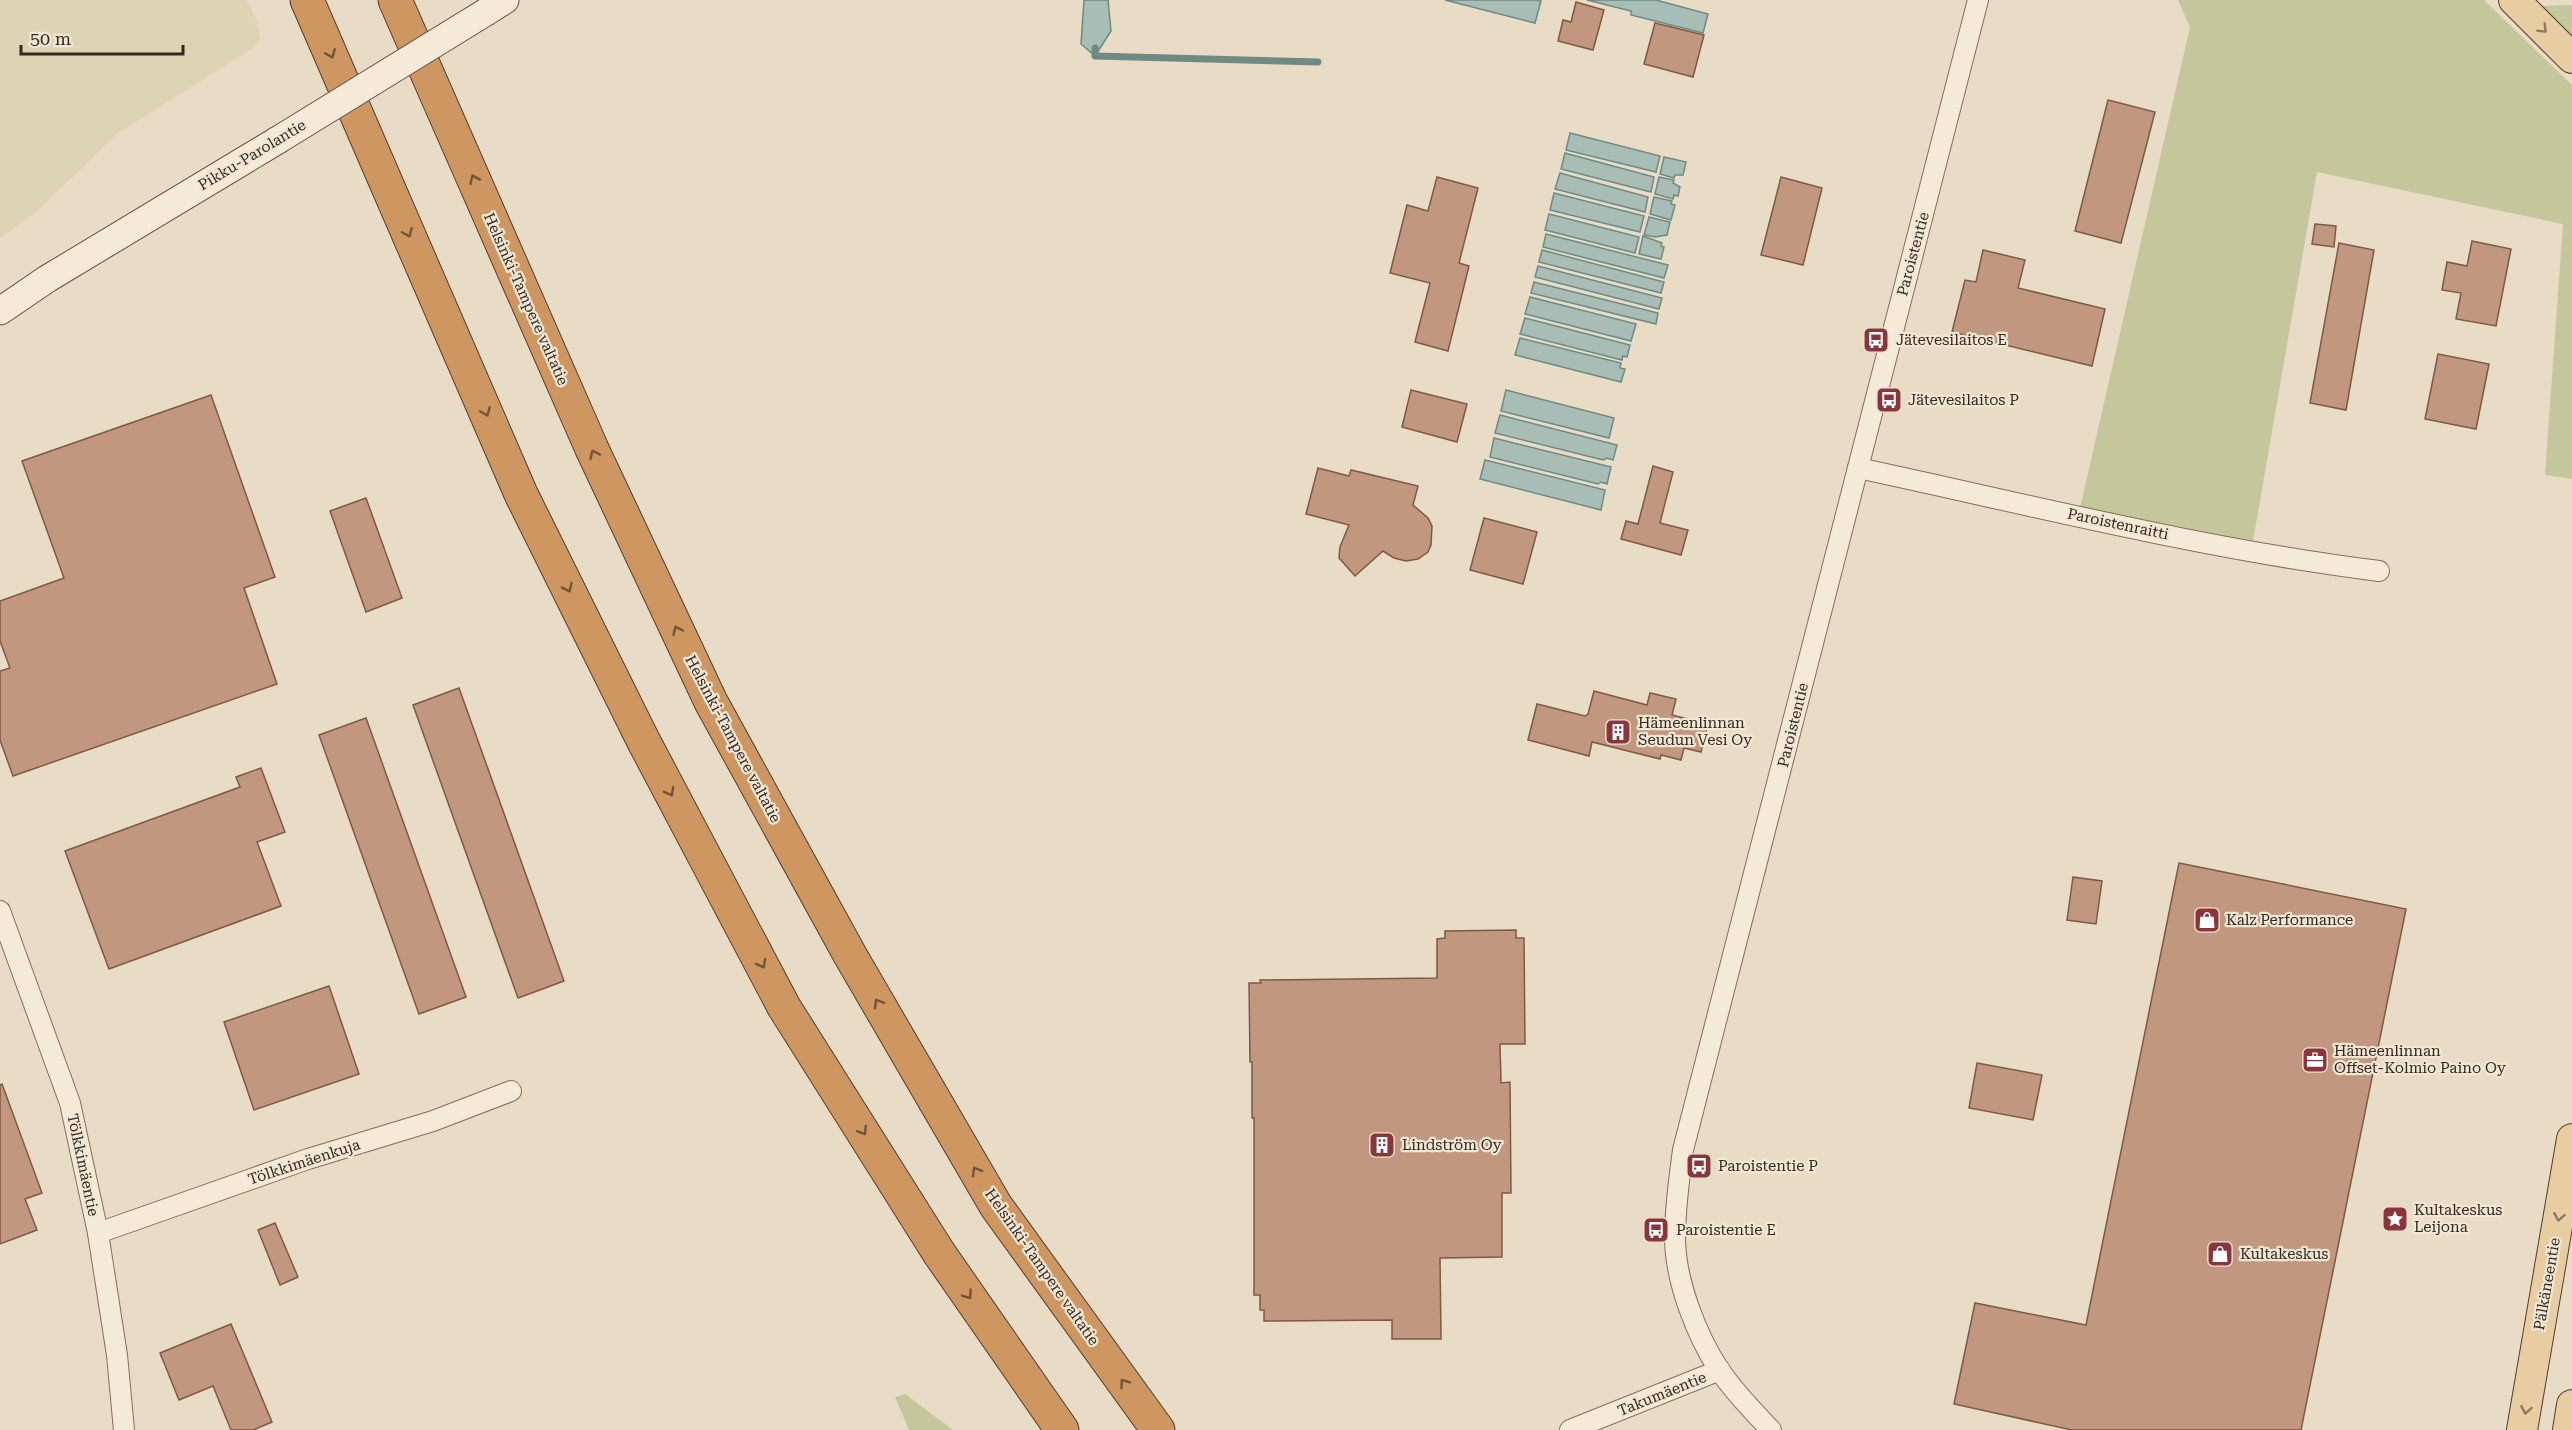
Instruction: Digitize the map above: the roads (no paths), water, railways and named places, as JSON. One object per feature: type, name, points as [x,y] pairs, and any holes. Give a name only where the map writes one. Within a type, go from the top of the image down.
[{"type":"highway","points":[[307,0],[521,494],[643,741],[784,1007],[939,1252],[1062,1430]]},
{"type":"highway","name":"Helsinki-Tampere valtatie","points":[[395,0],[592,450],[711,702],[850,955],[996,1206],[1158,1430]]},
{"type":"main road","points":[[2514,0],[2572,58]]},
{"type":"main road","name":"Pikku-Parolantie","points":[[0,312],[47,279],[495,6]]},
{"type":"main road","name":"Pälkäneentie","points":[[2522,1430],[2572,1139]]},
{"type":"main road","points":[[2568,1430],[2572,1405]]},
{"type":"street","name":"Paroistentie","points":[[1771,1430],[1739,1396],[1720,1370],[1689,1306],[1679,1275],[1675,1239],[1683,1150],[1978,0]]},
{"type":"street","name":"Paroistenraitti","points":[[1858,468],[2205,543],[2328,565],[2379,571]]},
{"type":"street","name":"Tölkkimäentie","points":[[0,911],[70,1103],[98,1233],[117,1355],[124,1430]]},
{"type":"street","name":"Tölkkimäenkuja","points":[[98,1233],[308,1159],[433,1121],[511,1091]]},
{"type":"street","name":"Takumäentie","points":[[1570,1430],[1720,1370]]},
{"type":"water","points":[[1084,0],[1108,0],[1111,31],[1095,56],[1081,44]]},
{"type":"water","points":[[1445,0],[1536,0],[1541,1],[1535,23]]},
{"type":"water","points":[[1587,0],[1656,0],[1708,14],[1703,33],[1631,15],[1631,11]]},
{"type":"water","points":[[1570,133],[1660,156],[1656,172],[1566,150]]},
{"type":"water","points":[[1565,153],[1654,177],[1651,192],[1561,169]]},
{"type":"water","points":[[1664,157],[1686,162],[1683,175],[1675,175],[1674,178],[1660,174]]},
{"type":"water","points":[[1560,173],[1648,197],[1645,212],[1555,189]]},
{"type":"water","points":[[1659,177],[1674,180],[1673,183],[1680,187],[1678,196],[1674,195],[1673,199],[1655,194]]},
{"type":"water","points":[[1554,193],[1644,216],[1640,232],[1550,210]]},
{"type":"water","points":[[1654,197],[1672,201],[1671,204],[1675,205],[1671,220],[1650,214]]},
{"type":"water","points":[[1549,214],[1639,237],[1635,253],[1545,230]]},
{"type":"water","points":[[1649,217],[1670,222],[1667,235],[1655,237],[1644,235]]},
{"type":"water","points":[[1546,234],[1668,265],[1664,278],[1543,247]]},
{"type":"water","points":[[1643,236],[1662,243],[1661,246],[1664,247],[1661,259],[1639,254]]},
{"type":"water","points":[[1542,250],[1664,282],[1661,293],[1539,262]]},
{"type":"water","points":[[1538,266],[1662,298],[1659,309],[1535,277]]},
{"type":"water","points":[[1534,282],[1658,313],[1656,324],[1531,293]]},
{"type":"water","points":[[1530,297],[1636,324],[1631,341],[1525,314]]},
{"type":"water","points":[[1525,318],[1630,345],[1627,357],[1623,356],[1622,360],[1520,334]]},
{"type":"water","points":[[1520,338],[1621,363],[1620,368],[1625,369],[1621,382],[1515,355]]},
{"type":"water","points":[[1506,390],[1614,418],[1609,438],[1501,411]]},
{"type":"water","points":[[1500,415],[1617,445],[1613,460],[1607,458],[1603,460],[1495,433]]},
{"type":"water","points":[[1494,438],[1611,467],[1607,484],[1601,482],[1598,484],[1490,457]]},
{"type":"water","points":[[1485,460],[1605,490],[1601,510],[1480,479]]},
{"type":"waterway","points":[[1095,48],[1095,56],[1318,62]]},
{"type":"place","name":"Jätevesilaitos E","points":[[1876,340]]},
{"type":"place","name":"Jätevesilaitos P","points":[[1889,400]]},
{"type":"place","name":"Hämeenlinnan Seudun Vesi Oy","points":[[1618,732]]},
{"type":"place","name":"Kalz Performance","points":[[2207,920]]},
{"type":"place","name":"Hämeenlinnan Offset-Kolmio Paino Oy","points":[[2315,1060]]},
{"type":"place","name":"Lindström Oy","points":[[1382,1145]]},
{"type":"place","name":"Paroistentie P","points":[[1699,1166]]},
{"type":"place","name":"Kultakeskus Leijona","points":[[2395,1219]]},
{"type":"place","name":"Paroistentie E","points":[[1656,1230]]},
{"type":"place","name":"Kultakeskus","points":[[2220,1254]]}]
